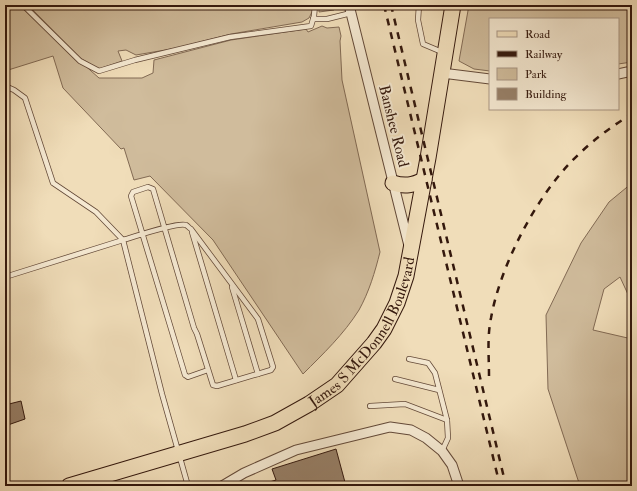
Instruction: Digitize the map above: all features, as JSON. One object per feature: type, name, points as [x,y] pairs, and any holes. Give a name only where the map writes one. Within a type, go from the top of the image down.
[{"type":"main road","name":"James S McDonnell Boulevard","points":[[68,486],[245,434],[275,423],[309,404],[337,384],[363,357],[384,329],[397,303],[405,281],[424,180],[453,5]]},
{"type":"main road","points":[[393,183],[402,186],[412,185],[424,180]]},
{"type":"street","name":"Banshee Road","points":[[350,9],[410,253]]},
{"type":"street","points":[[619,74],[632,72]]},
{"type":"street","points":[[442,73],[489,79]]},
{"type":"street","points":[[222,486],[244,473],[296,450],[390,427],[411,430],[426,438],[442,451],[452,465],[460,486]]},
{"type":"lane","points":[[23,5],[80,61],[99,71],[135,60],[230,37],[311,26],[315,5]]},
{"type":"lane","points":[[419,5],[418,20],[423,44],[445,54]]},
{"type":"lane","points":[[313,19],[327,18],[350,9]]},
{"type":"lane","points":[[5,86],[14,90],[25,98],[53,183],[96,212],[123,240],[178,454],[188,486]]},
{"type":"lane","points":[[5,277],[123,240],[142,235],[164,228],[176,225],[185,225],[191,229],[258,319],[273,367],[271,370],[217,386],[213,385],[197,334],[194,328],[164,228],[153,189],[148,187],[133,192],[131,196],[142,235],[185,375],[188,377],[208,370]]},
{"type":"lane","points":[[191,229],[236,380]]},
{"type":"lane","points":[[231,283],[258,374]]},
{"type":"lane","points":[[409,359],[428,363],[435,373],[447,420],[448,438],[442,451]]},
{"type":"lane","points":[[395,379],[439,390]]},
{"type":"lane","points":[[370,406],[405,404],[447,420]]},
{"type":"green space","points":[[5,5],[19,5],[99,78],[142,78],[153,73],[154,60],[231,40],[306,29],[308,32],[322,26],[327,28],[339,27],[341,36],[342,80],[380,252],[366,296],[359,310],[340,336],[303,374],[213,240],[150,176],[134,180],[124,148],[121,149],[63,88],[53,56],[5,71]]},
{"type":"green space","points":[[28,5],[313,5],[313,10],[309,18],[302,22],[231,34],[177,48],[136,55],[126,50],[118,51],[122,61],[99,69],[80,58]]},
{"type":"green space","points":[[319,5],[333,5],[334,10],[319,12]]},
{"type":"green space","points":[[469,5],[632,5],[632,62],[619,64],[619,18],[489,18],[489,71],[474,69],[459,61]]},
{"type":"green space","points":[[632,183],[632,303],[620,277],[604,289],[593,330],[632,339],[632,467],[630,474],[632,475],[632,486],[580,486],[548,389],[546,315],[581,243],[609,202]]},
{"type":"building","points":[[21,401],[25,419],[5,426],[5,405]]},
{"type":"building","points":[[336,449],[346,486],[264,486],[263,484],[276,480],[272,469]]},
{"type":"railway","points":[[384,5],[500,486]]},
{"type":"railway","points":[[391,5],[506,486]]},
{"type":"railway","points":[[489,376],[489,340],[491,318],[502,278],[520,236],[544,196],[570,163],[600,136],[632,114]]}]
